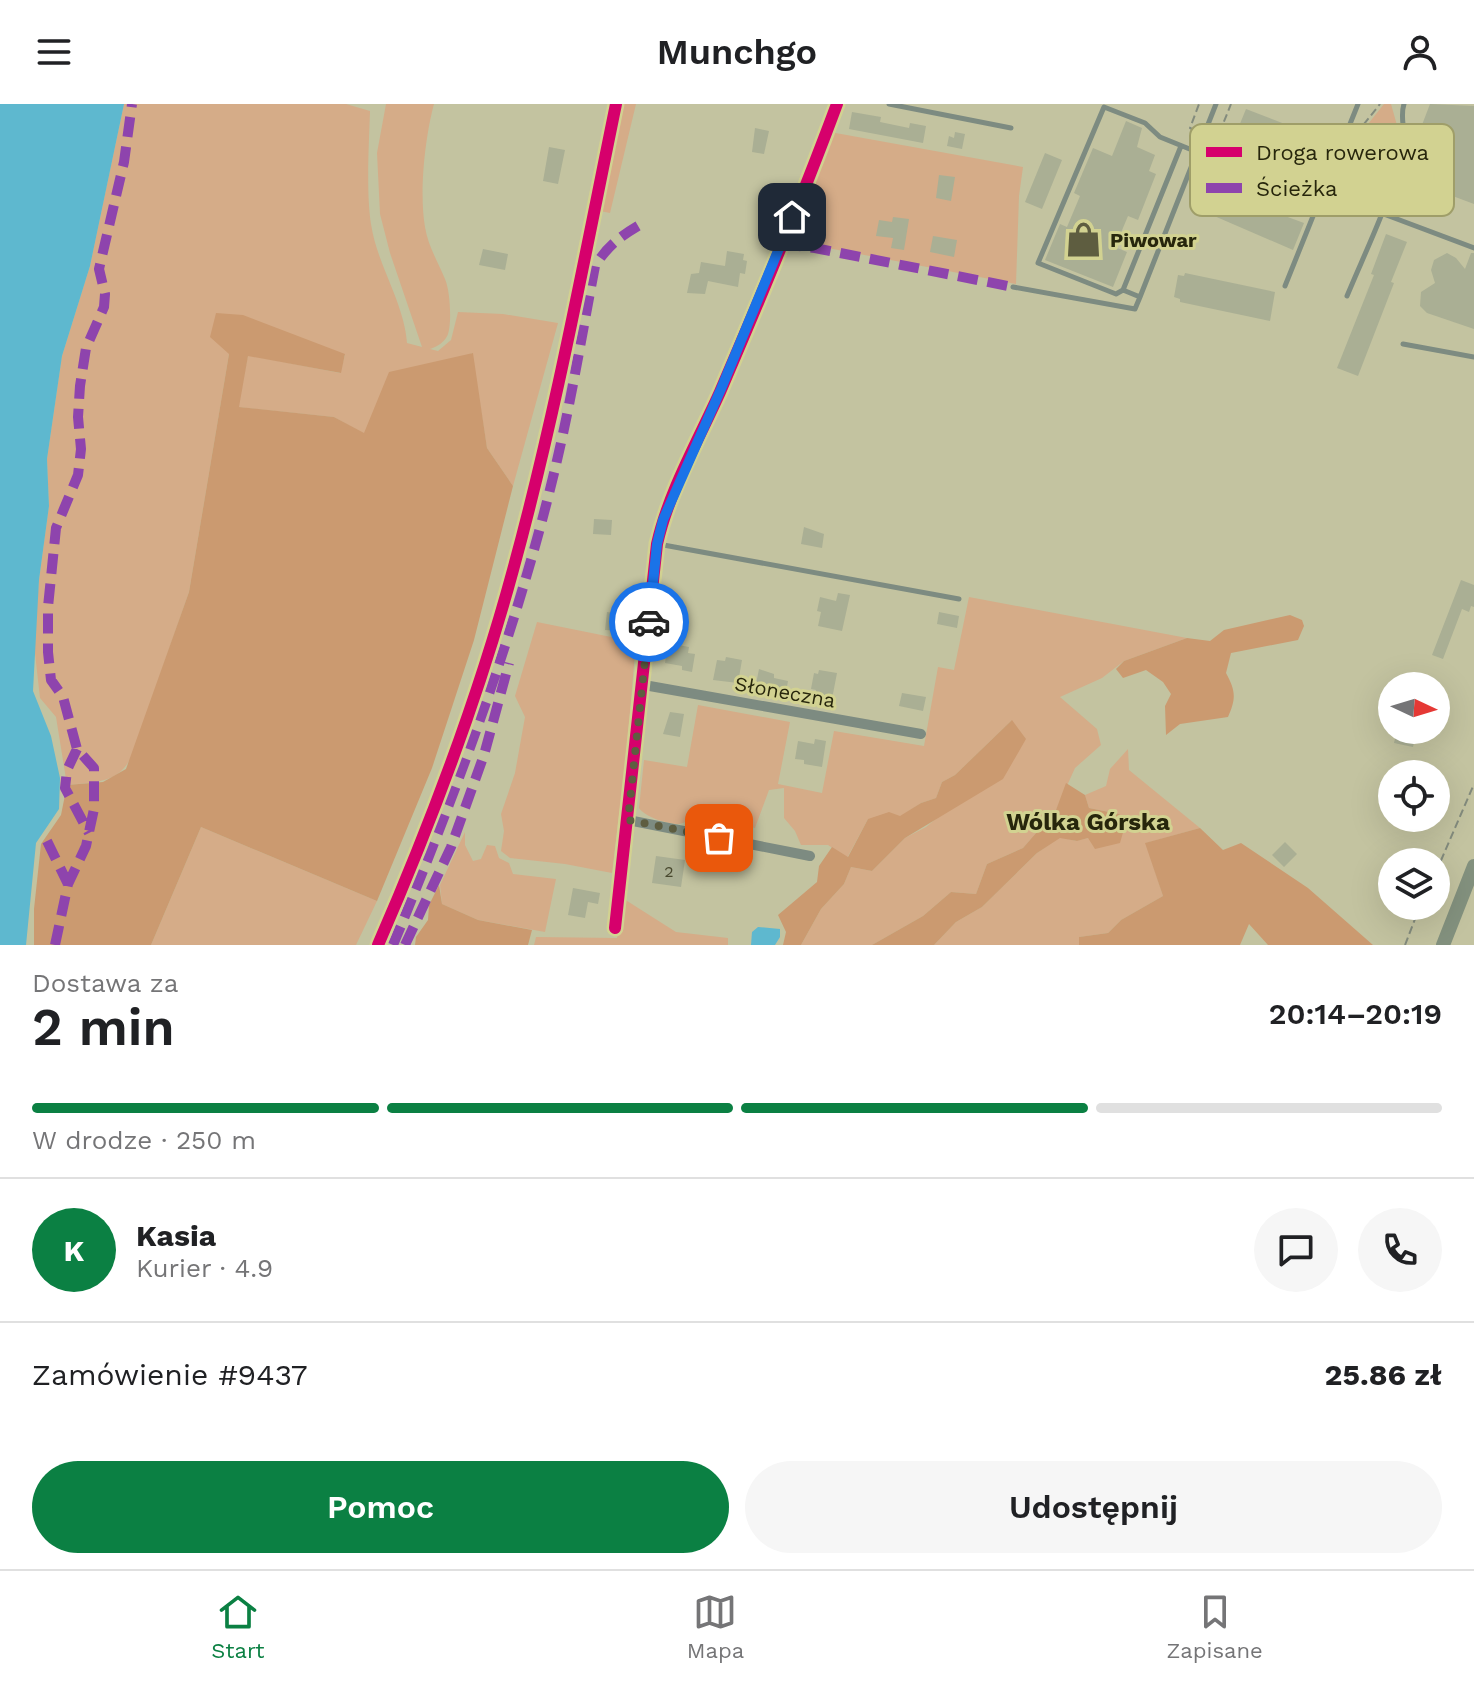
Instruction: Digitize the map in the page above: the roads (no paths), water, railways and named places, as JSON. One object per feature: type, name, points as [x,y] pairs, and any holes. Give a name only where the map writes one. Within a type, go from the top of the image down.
[{"type":"main road","points":[[1443,945],[1474,866]]},
{"type":"street","points":[[615,928],[644,685],[657,544],[663,520],[721,389],[837,104]]},
{"type":"street","name":"Słoneczna","points":[[644,685],[921,734]]},
{"type":"street","points":[[628,820],[810,856]]},
{"type":"lane","points":[[889,104],[1011,128]]},
{"type":"lane","points":[[1208,124],[1216,104]]},
{"type":"lane","points":[[1350,124],[1358,104]]},
{"type":"lane","points":[[1403,124],[1404,104]]},
{"type":"lane","points":[[1181,146],[1123,290],[1116,294],[1038,263],[1104,107],[1145,123],[1160,137],[1190,148]]},
{"type":"lane","points":[[1013,287],[1135,309],[1190,168]]},
{"type":"lane","points":[[1285,286],[1313,216]]},
{"type":"lane","points":[[1347,296],[1380,216]]},
{"type":"lane","points":[[1389,216],[1474,248]]},
{"type":"lane","points":[[1123,290],[1140,297]]},
{"type":"lane","points":[[1403,344],[1474,357]]},
{"type":"lane","points":[[657,544],[959,599]]},
{"type":"water","points":[[0,104],[124,104],[90,266],[62,356],[47,459],[49,506],[39,580],[33,691],[51,736],[60,778],[59,809],[36,843],[26,945],[0,945]]},
{"type":"water","points":[[758,927],[780,929],[775,945],[751,945],[752,932]]},
{"type":"place","name":"Piwowar","points":[[1084,240]]},
{"type":"district","name":"Wólka Górska","points":[[1088,822]]}]
